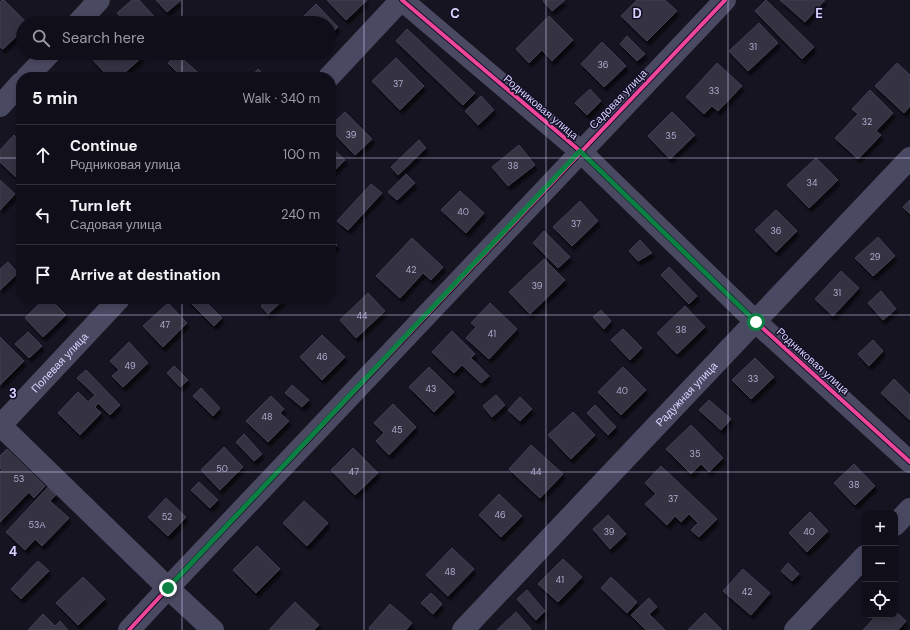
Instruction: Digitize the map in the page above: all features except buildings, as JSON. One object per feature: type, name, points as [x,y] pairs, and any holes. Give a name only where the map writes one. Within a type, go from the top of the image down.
[{"type":"street","points":[[84,16],[99,0]]},
{"type":"street","points":[[334,72],[402,0]]},
{"type":"street","name":"Родниковая улица","points":[[402,0],[580,151],[756,322],[910,462]]},
{"type":"street","name":"Садовая улица","points":[[129,630],[580,151],[725,0]]},
{"type":"street","points":[[32,72],[43,60]]},
{"type":"street","points":[[0,106],[16,89]]},
{"type":"street","name":"Радужная улица","points":[[463,630],[910,158]]},
{"type":"street","name":"Полевая улица","points":[[0,425],[115,304]]},
{"type":"street","points":[[0,425],[213,630]]},
{"type":"street","points":[[898,522],[910,509]]},
{"type":"street","points":[[795,630],[862,559]]},
{"type":"cycle path","points":[[402,0],[580,151],[756,322],[910,462]]},
{"type":"cycle path","points":[[129,630],[725,0]]},
{"type":"route","points":[[168,588],[580,151],[756,322]]}]
